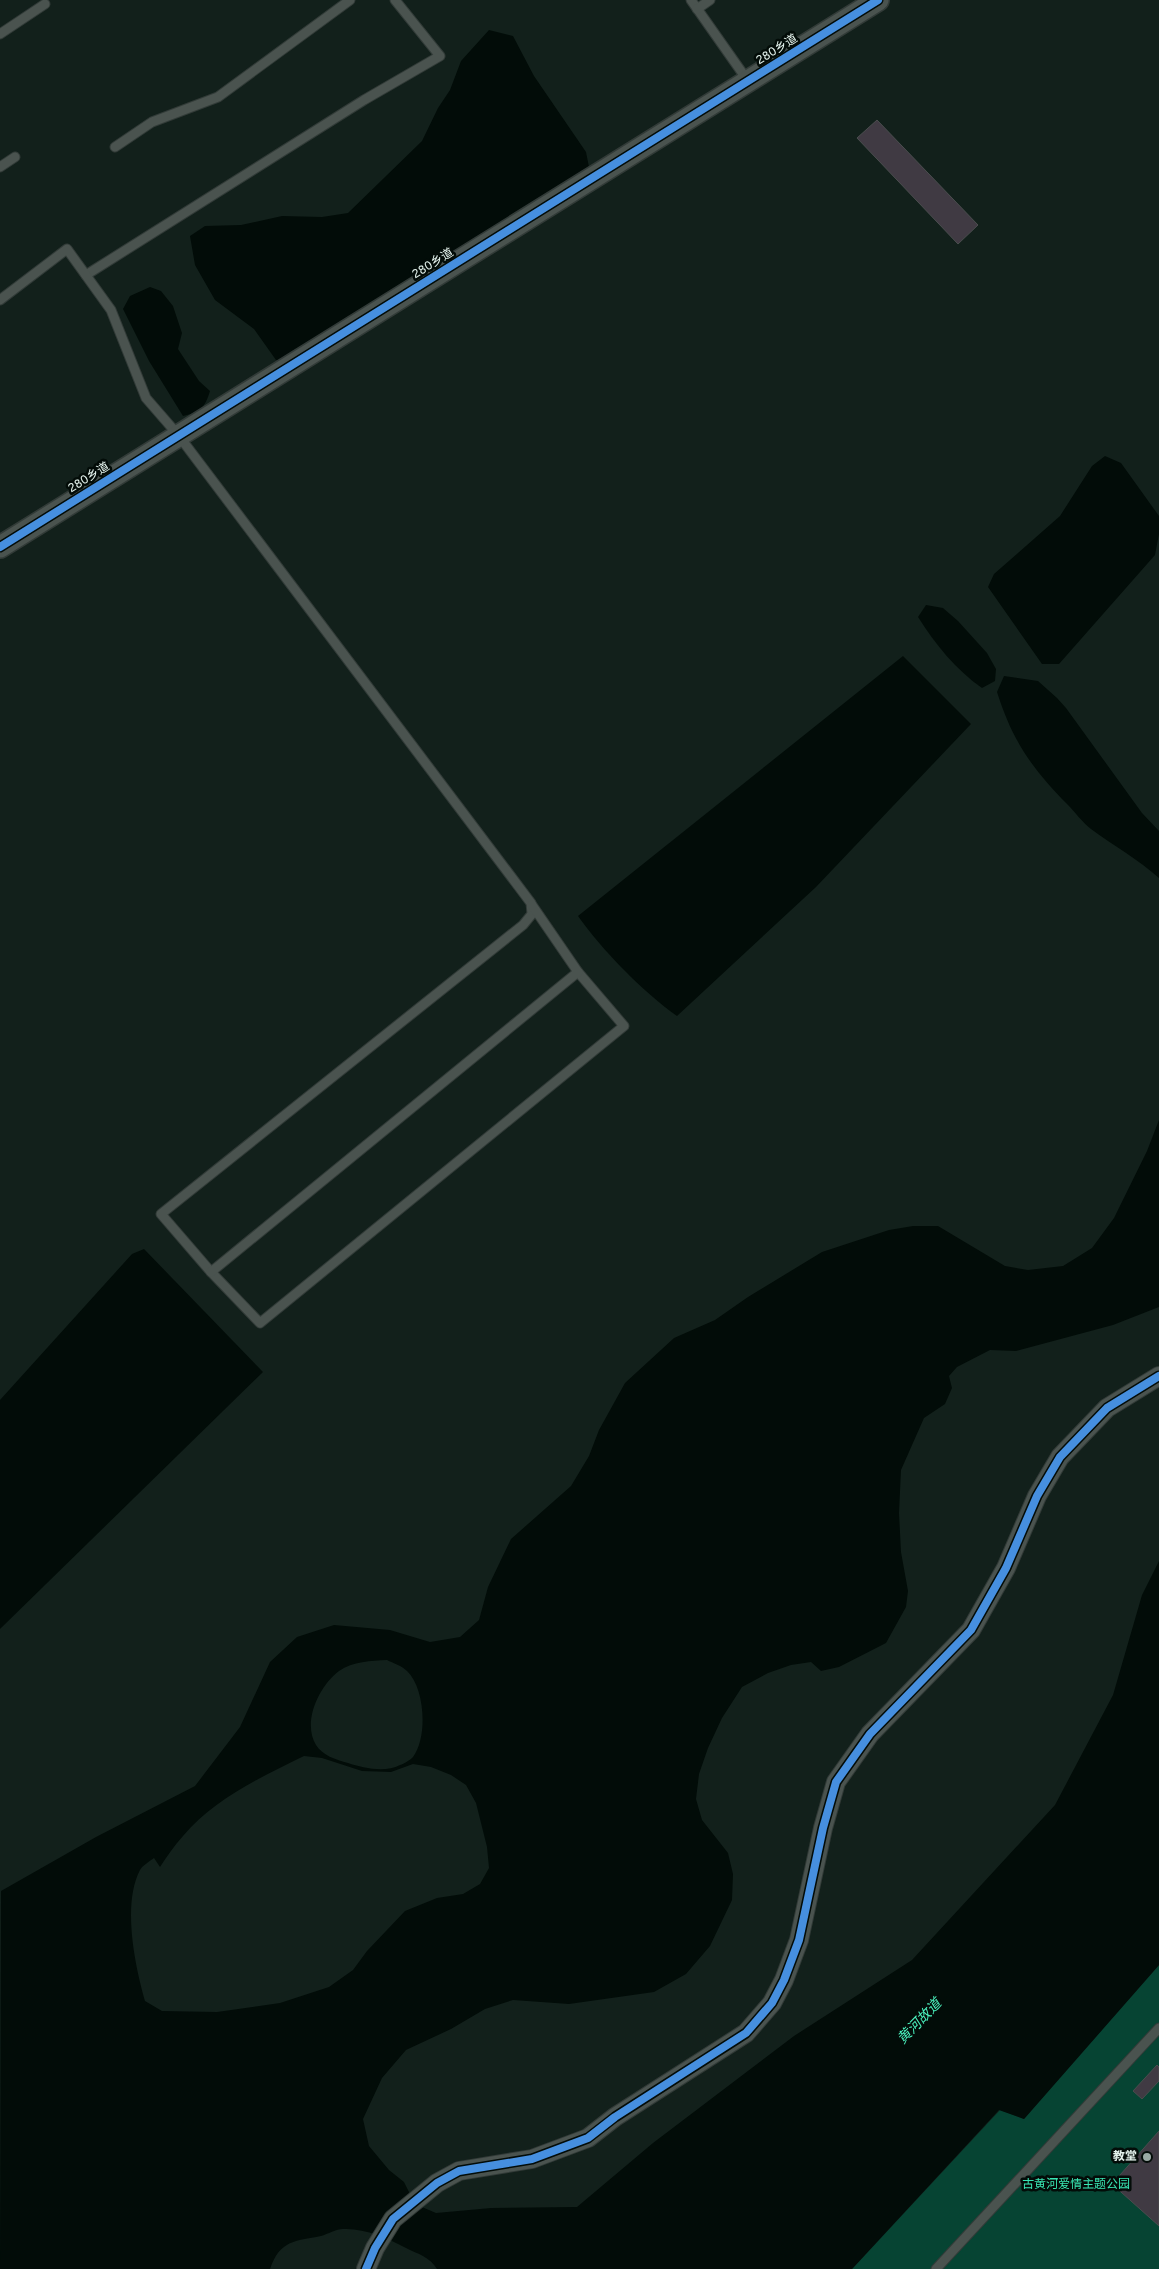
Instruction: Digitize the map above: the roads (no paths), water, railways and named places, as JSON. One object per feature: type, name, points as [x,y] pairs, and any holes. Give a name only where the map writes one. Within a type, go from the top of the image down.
[{"type":"street","name":"280乡道","points":[[0,547],[878,0]]},
{"type":"street","points":[[366,2269],[375,2248],[393,2219],[437,2183],[459,2171],[532,2159],[588,2138],[615,2117],[746,2033],[772,2003],[784,1980],[799,1940],[836,1782],[870,1734],[971,1630],[1006,1568],[1037,1496],[1060,1457],[1107,1408],[1159,1376]]},
{"type":"lane","points":[[115,147],[152,122],[218,97],[350,0]]},
{"type":"lane","points":[[86,275],[364,100],[440,56],[395,0]]},
{"type":"lane","points":[[691,0],[748,81]]},
{"type":"lane","points":[[697,9],[710,0]]},
{"type":"lane","points":[[0,34],[45,4]]},
{"type":"lane","points":[[0,167],[16,157]]},
{"type":"lane","points":[[0,300],[67,249],[111,310],[146,398],[179,436],[531,904],[578,972],[624,1026],[260,1322],[211,1272],[161,1214],[523,924],[532,914],[531,904]]},
{"type":"lane","points":[[211,1272],[578,972]]},
{"type":"lane","points":[[936,2269],[1159,2028]]},
{"type":"water","points":[[489,30],[513,36],[534,76],[586,152],[589,167],[286,360],[276,360],[254,329],[215,300],[195,265],[190,236],[205,226],[241,225],[282,216],[322,217],[348,213],[422,141],[438,108],[450,90],[461,61]]},
{"type":"water","points":[[150,287],[161,291],[173,306],[182,333],[178,349],[199,381],[210,391],[206,402],[198,411],[183,416],[149,361],[123,309],[130,296]]},
{"type":"water","points":[[1105,456],[1121,463],[1159,516],[1159,534],[1155,555],[1059,664],[1042,664],[988,587],[994,574],[1060,516],[1092,466]]},
{"type":"water","points":[[926,605],[943,608],[958,621],[987,653],[996,669],[995,681],[982,688],[963,673],[947,656],[918,617]]},
{"type":"water","points":[[903,656],[971,724],[816,887],[677,1016],[624,970],[578,916]]},
{"type":"water","points":[[1004,676],[1038,681],[1066,708],[1142,813],[1159,831],[1159,878],[1088,826],[1054,791],[1033,765],[1017,740],[997,692]]},
{"type":"water","name":"黄河故道","points":[[1159,1120],[1159,1307],[1113,1325],[1016,1351],[990,1350],[957,1367],[949,1376],[952,1388],[945,1404],[924,1418],[901,1470],[899,1513],[901,1552],[908,1591],[906,1607],[886,1643],[839,1667],[821,1671],[811,1662],[791,1665],[768,1673],[742,1687],[722,1718],[708,1748],[699,1774],[696,1799],[702,1820],[728,1853],[733,1874],[732,1900],[710,1946],[686,1974],[654,1992],[569,2004],[513,2000],[485,2009],[451,2029],[406,2050],[382,2078],[363,2119],[369,2146],[389,2170],[404,2182],[415,2204],[436,2213],[491,2208],[577,2207],[653,2143],[794,2036],[912,1960],[1055,1805],[1113,1695],[1142,1595],[1159,1561],[1159,1965],[1024,2119],[999,2110],[852,2269],[437,2269],[423,2256],[384,2237],[359,2230],[343,2229],[296,2241],[284,2247],[274,2259],[270,2269],[0,2269],[1,1891],[96,1837],[195,1786],[240,1727],[270,1662],[297,1637],[334,1625],[390,1630],[430,1642],[460,1637],[479,1620],[488,1587],[511,1539],[571,1486],[589,1456],[599,1430],[625,1383],[674,1338],[715,1320],[748,1297],[822,1252],[889,1230],[913,1226],[938,1226],[1005,1266],[1028,1270],[1063,1266],[1092,1248],[1114,1218],[1147,1151]],"holes":[[[387,1660],[407,1671],[418,1689],[422,1713],[421,1738],[418,1748],[413,1757],[405,1763],[388,1769],[367,1768],[334,1759],[319,1749],[312,1736],[312,1715],[319,1695],[332,1678],[344,1668],[362,1662]],[[304,1756],[322,1758],[362,1771],[391,1772],[413,1764],[431,1767],[451,1775],[466,1785],[476,1803],[487,1847],[489,1868],[480,1884],[463,1894],[437,1898],[405,1911],[367,1951],[353,1970],[329,1987],[280,2003],[217,2012],[162,2011],[145,2001],[137,1971],[131,1917],[135,1884],[140,1870],[154,1858],[160,1867],[195,1823],[224,1800],[255,1781]]]},
{"type":"water","points":[[144,1249],[263,1372],[0,1629],[0,1400],[132,1254]]},
{"type":"place","name":"教堂","points":[[1147,2157]]},
{"type":"park label","name":"古黄河爱情主题公园","points":[[1076,2185]]}]
